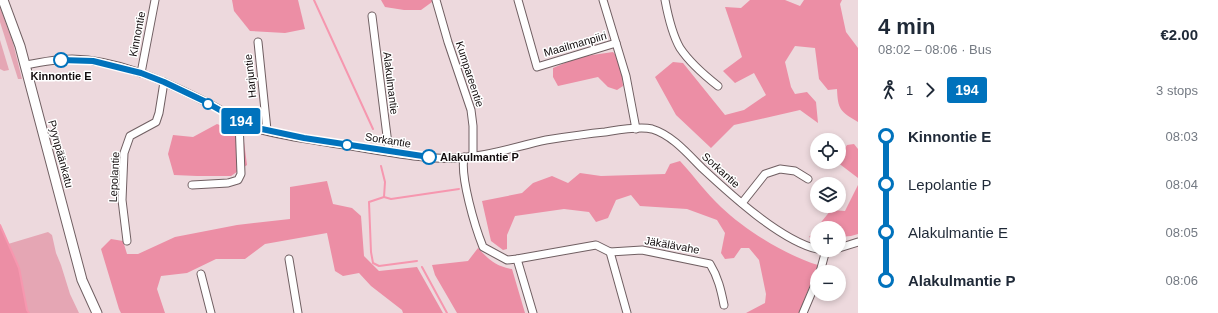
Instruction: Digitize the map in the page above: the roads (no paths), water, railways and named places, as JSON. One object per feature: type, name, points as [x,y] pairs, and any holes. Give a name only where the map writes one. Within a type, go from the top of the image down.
[{"type":"main road","name":"Pyynpäänkatu","points":[[3,0],[26,65],[82,280],[97,313]]},
{"type":"street","name":"Kinnontie","points":[[141,73],[155,0]]},
{"type":"street","name":"Kumpareentie","points":[[436,0],[474,126],[473,157]]},
{"type":"street","name":"Maailmanpiiri","points":[[518,0],[537,67],[616,44]]},
{"type":"street","points":[[604,0],[626,76],[636,129]]},
{"type":"street","points":[[665,0],[674,34],[680,48],[703,74],[718,86]]},
{"type":"street","name":"Alakulmantie","points":[[372,16],[389,152]]},
{"type":"street","name":"Harjuntie","points":[[258,42],[266,130]]},
{"type":"street","name":"Sorkantie","points":[[26,65],[73,59],[106,64],[141,73],[164,82],[204,101],[239,121],[257,128],[304,138],[424,157],[473,157],[546,140],[584,134],[651,129],[674,141],[723,188],[781,232],[810,246]]},
{"type":"street","name":"Lepolantie","points":[[127,241],[122,200],[124,153],[130,136],[156,122],[164,82]]},
{"type":"street","points":[[192,185],[228,183],[238,180],[241,174],[239,121]]},
{"type":"street","points":[[464,158],[463,165],[466,185],[475,227],[483,247],[507,260],[517,260],[596,245],[610,252],[627,313]]},
{"type":"street","points":[[742,203],[765,174],[780,169],[795,171],[808,179]]},
{"type":"street","points":[[846,246],[858,242]]},
{"type":"street","name":"Jäkälävahe","points":[[610,252],[642,250],[710,264],[717,274],[724,305]]},
{"type":"street","points":[[289,259],[298,313]]},
{"type":"street","points":[[517,260],[533,313]]},
{"type":"street","points":[[201,274],[211,313]]},
{"type":"street","points":[[804,313],[810,298]]},
{"type":"waterway","points":[[314,0],[373,129]]},
{"type":"waterway","points":[[381,166],[385,182],[384,197],[369,202],[371,252],[373,263],[379,266],[417,261]]},
{"type":"waterway","points":[[384,197],[391,199],[459,189]]},
{"type":"waterway","points":[[0,225],[19,268],[27,310],[29,313]]},
{"type":"waterway","points":[[422,267],[447,313]]},
{"type":"place","name":"Kinnontie E","points":[[61,60]]},
{"type":"place","name":"Alakulmantie P","points":[[429,157]]}]
